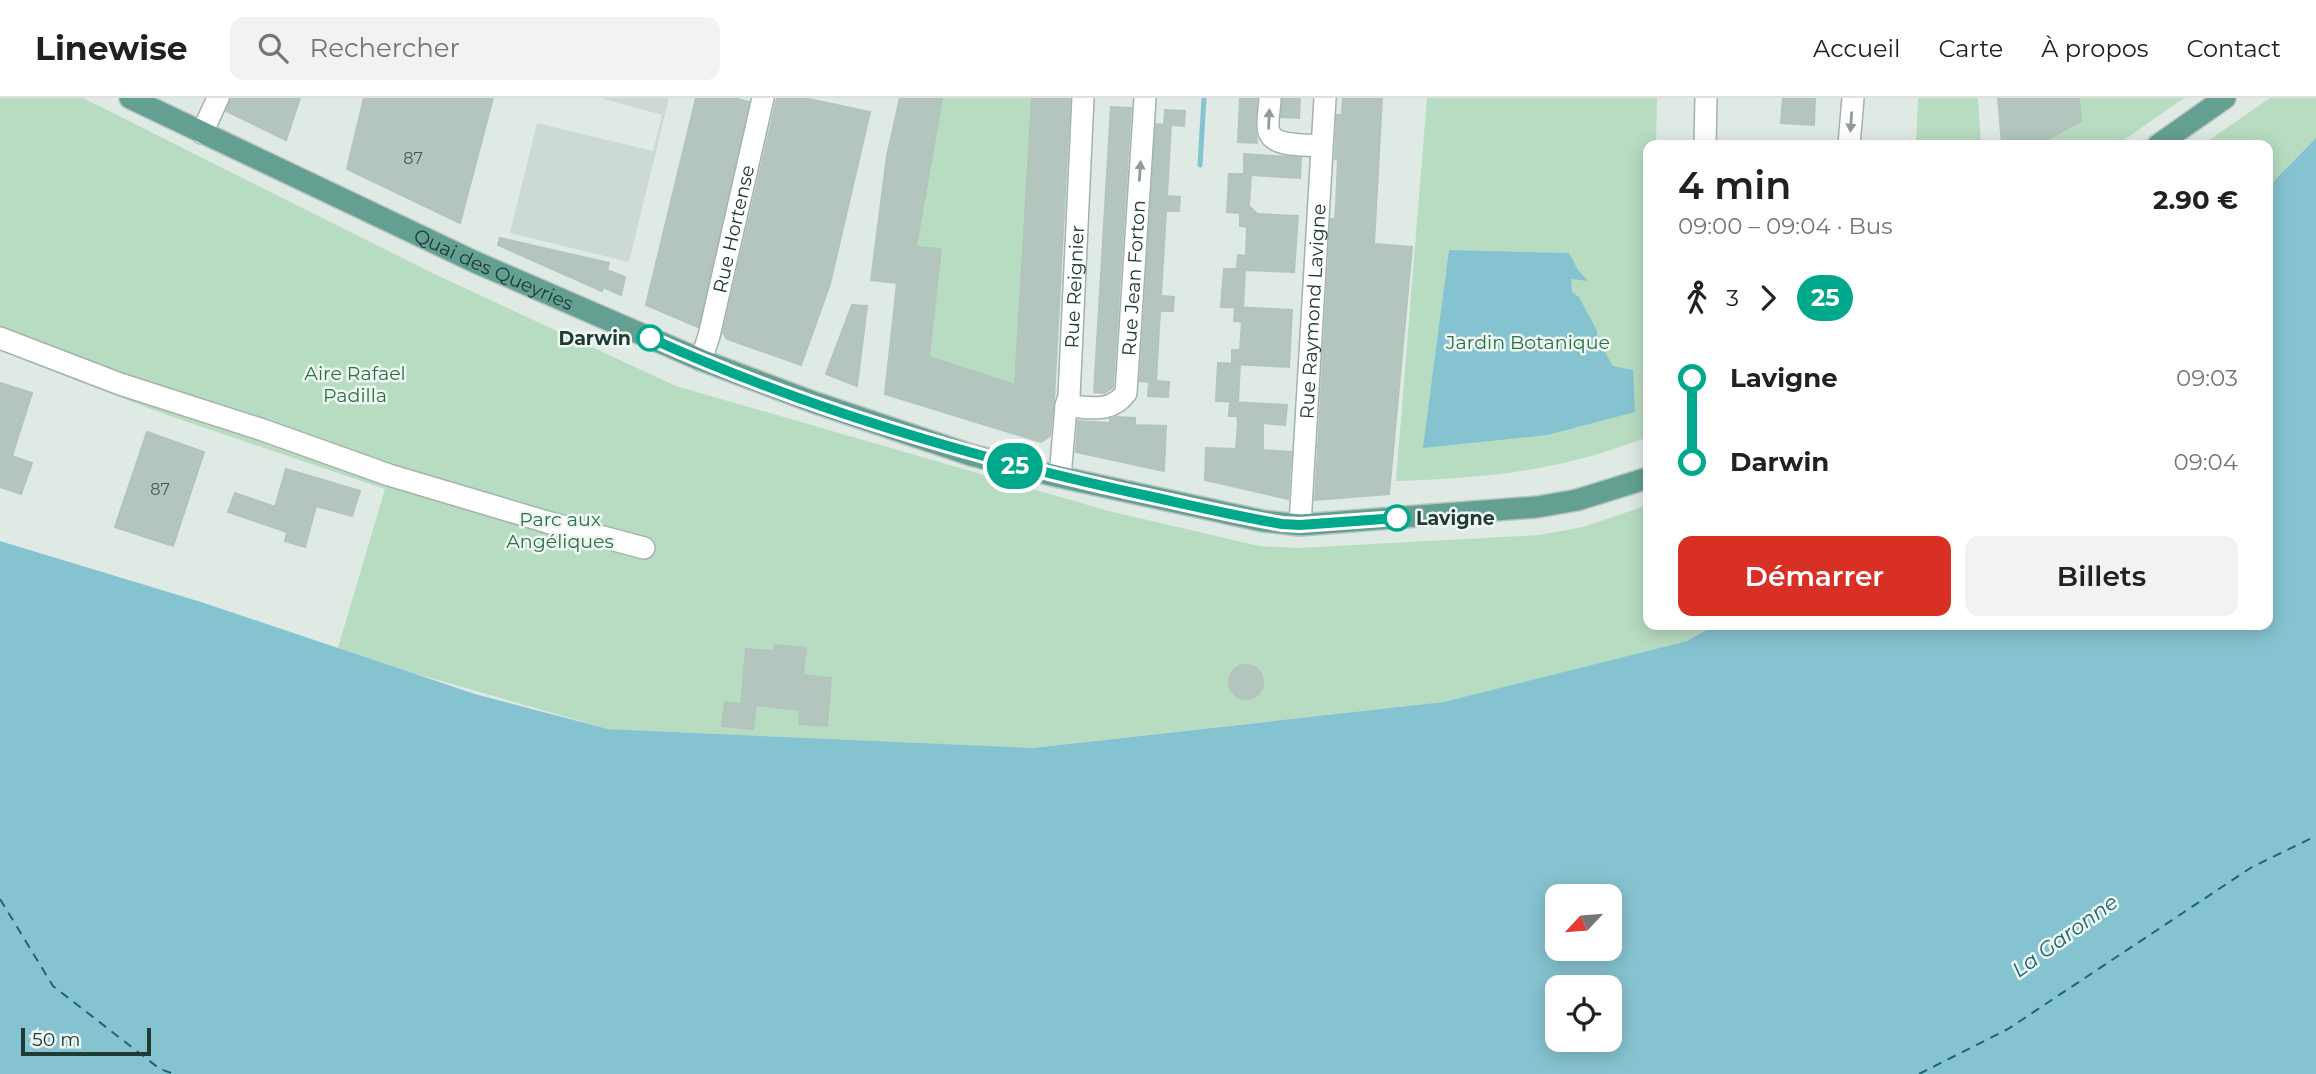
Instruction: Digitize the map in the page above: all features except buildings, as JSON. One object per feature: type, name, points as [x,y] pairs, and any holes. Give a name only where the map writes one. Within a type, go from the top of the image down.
[{"type":"main road","name":"Quai des Queyries","points":[[130,98],[475,262],[701,360],[813,402],[953,449],[1060,477],[1263,521],[1300,525],[1536,508],[1577,500],[1643,480]]},
{"type":"main road","points":[[2165,140],[2225,98]]},
{"type":"street","points":[[202,134],[218,98]]},
{"type":"street","name":"Rue Hortense","points":[[701,360],[709,337],[763,98]]},
{"type":"street","name":"Rue Reignier","points":[[1060,477],[1069,396],[1083,98]]},
{"type":"street","name":"Rue Jean Forton","points":[[1066,406],[1110,407],[1119,403],[1126,393],[1144,98]]},
{"type":"street","points":[[1270,98],[1268,130],[1273,138],[1280,142],[1321,146]]},
{"type":"street","name":"Rue Raymond Lavigne","points":[[1300,525],[1325,98]]},
{"type":"street","points":[[1705,140],[1706,98]]},
{"type":"street","points":[[1849,140],[1853,98]]},
{"type":"street","points":[[0,338],[120,384],[263,430],[389,475],[644,548]]},
{"type":"shaded area","points":[[601,98],[669,98],[629,262],[510,233],[537,123],[653,151],[662,115]]},
{"type":"green space","name":"Parc aux Angéliques","points":[[0,98],[83,98],[430,272],[676,386],[1109,511],[1259,546],[1298,548],[1539,535],[1583,527],[1643,507],[1643,630],[1706,630],[1687,641],[1443,702],[1031,748],[608,729],[337,651],[385,489],[164,414],[0,351]]},
{"type":"green space","points":[[942,98],[1032,98],[1015,385],[929,357],[941,250],[916,247]]},
{"type":"green space","name":"Jardin Botanique","points":[[1427,98],[1657,98],[1656,140],[1643,140],[1643,439],[1588,457],[1534,469],[1396,481]]},
{"type":"green space","points":[[1918,98],[1978,98],[1981,140],[1916,140]]},
{"type":"green space","points":[[2079,98],[2184,98],[2124,140],[2046,140],[2081,121]]},
{"type":"green space","points":[[2270,98],[2316,98],[2316,138],[2273,182],[2273,140],[2209,140]]},
{"type":"water","name":"La Garonne","points":[[2316,138],[2316,1074],[0,1074],[0,541],[201,602],[475,694],[608,729],[1032,748],[1443,702],[1687,641],[1706,630],[2273,630],[2273,182]]},
{"type":"water","points":[[1449,250],[1569,253],[1588,281],[1571,279],[1572,292],[1579,297],[1597,331],[1597,338],[1613,366],[1633,370],[1635,412],[1547,435],[1423,448]]},
{"type":"waterway","points":[[1200,165],[1204,98]]},
{"type":"ferry route","points":[[1919,1074],[2008,1029],[2252,867],[2316,836]]},
{"type":"ferry route","points":[[0,899],[53,986],[160,1069],[174,1074]]},
{"type":"bus line","name":"25","points":[[650,338],[813,402],[971,455],[1060,477],[1282,524],[1397,518]]},
{"type":"place","name":"Darwin","points":[[650,338]]},
{"type":"place","name":"Lavigne","points":[[1397,518]]},
{"type":"park label","name":"Aire Rafael Padilla","points":[[355,384]]}]
